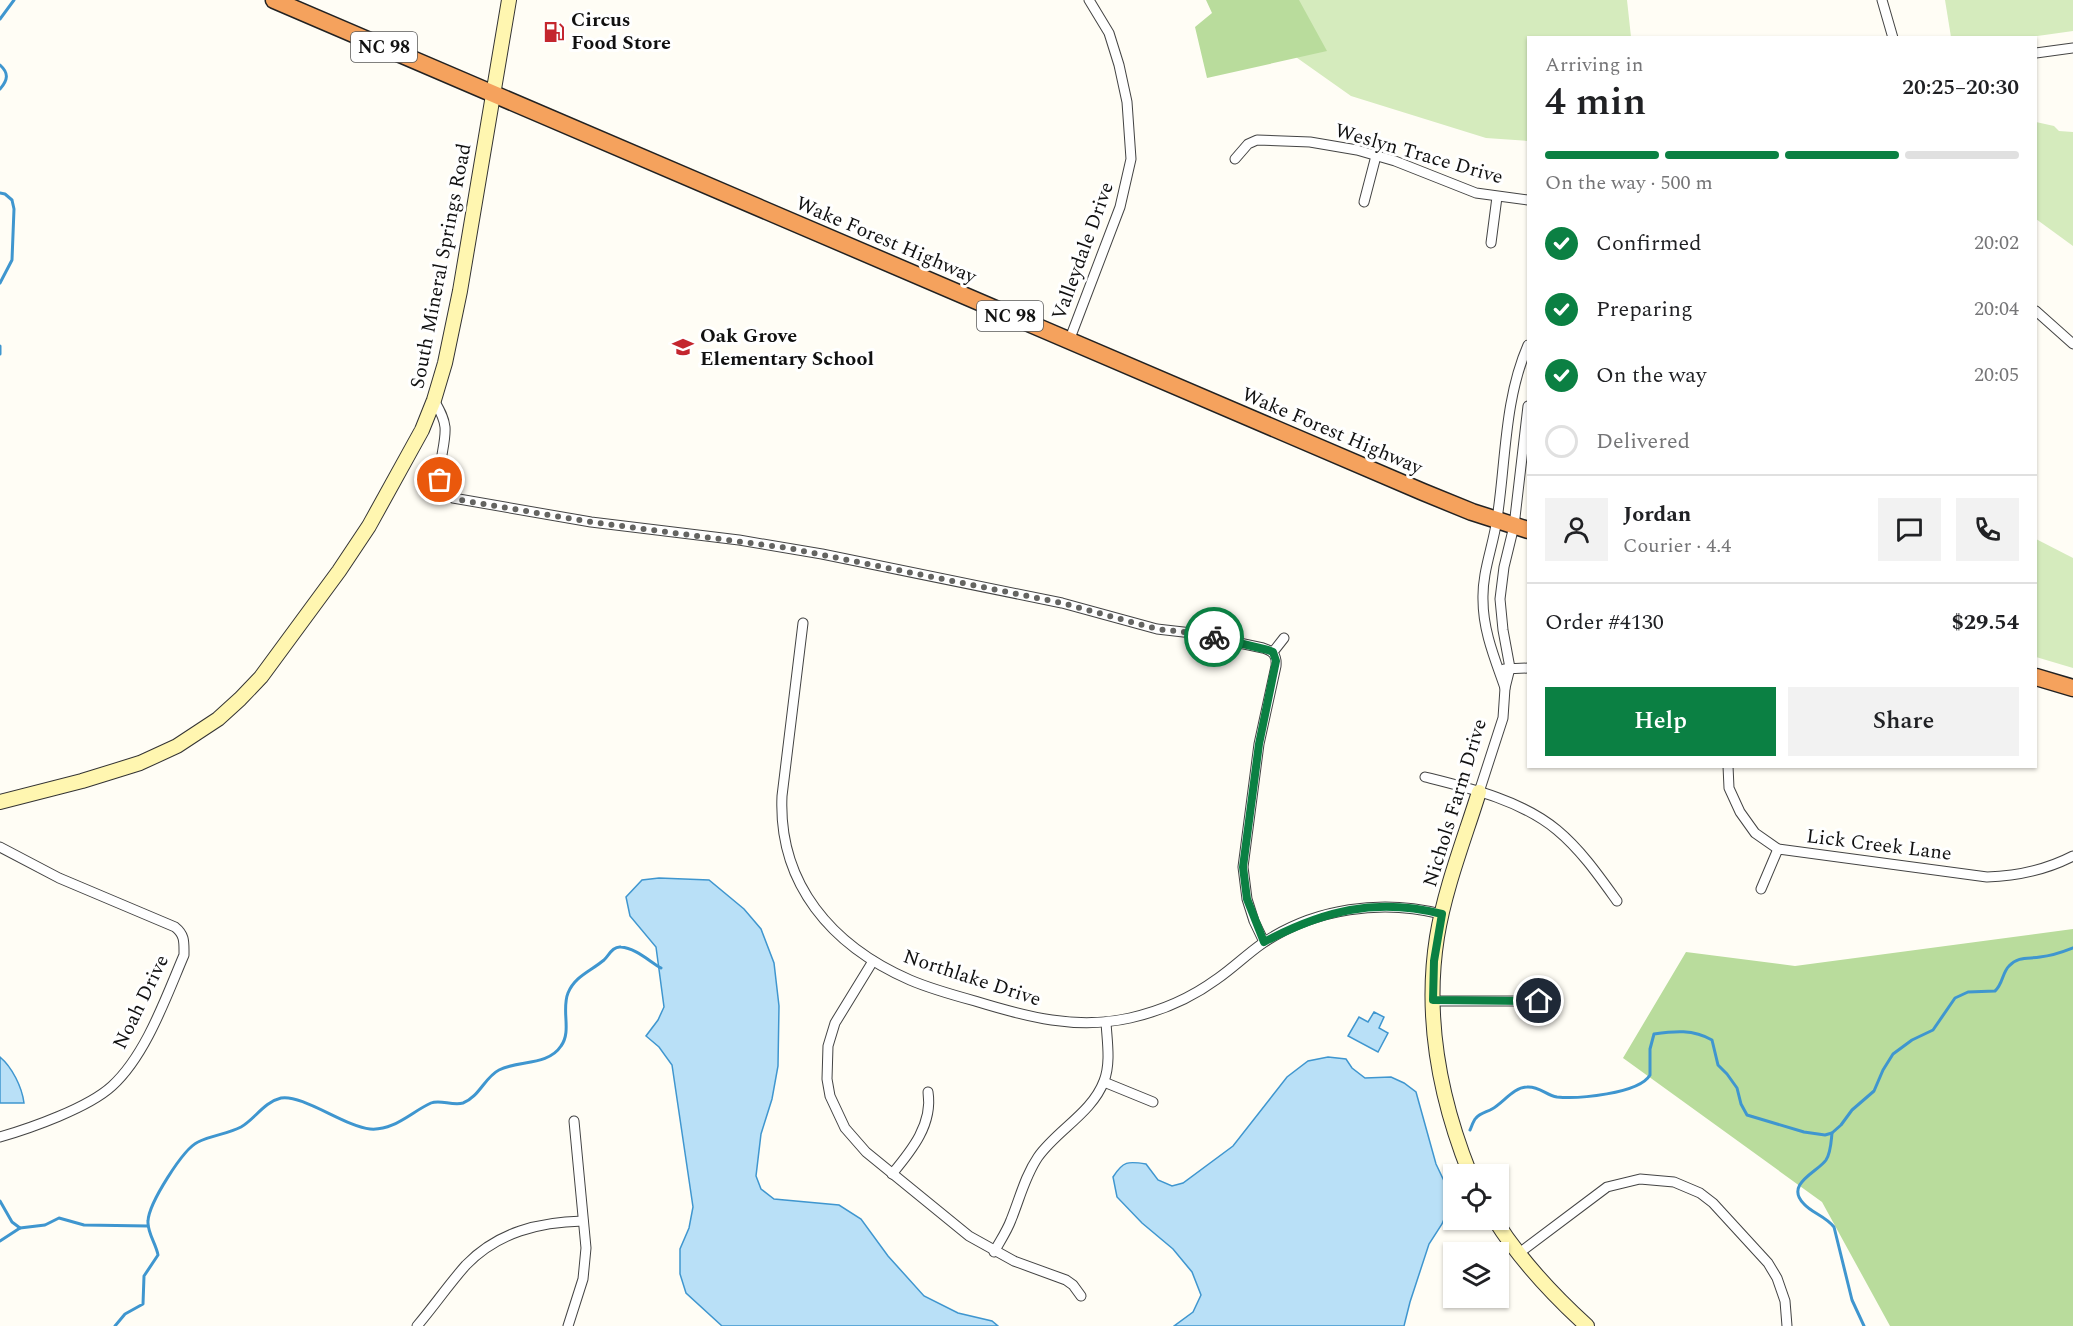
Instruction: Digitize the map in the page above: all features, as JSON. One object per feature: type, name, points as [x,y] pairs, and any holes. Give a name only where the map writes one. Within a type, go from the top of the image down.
[{"type":"highway","name":"NC 98","points":[[274,0],[494,94]]},
{"type":"highway","name":"Wake Forest Highway","points":[[494,94],[1423,492],[1521,528]]},
{"type":"highway","points":[[2037,677],[2073,688]]},
{"type":"street","name":"South Mineral Springs Road","points":[[0,802],[140,763],[165,753],[201,731],[240,699],[283,648],[339,572],[369,526],[422,430],[445,363],[460,291],[509,0]]},
{"type":"street","name":"Valleydale Drive","points":[[1069,341],[1120,207],[1131,159],[1128,114],[1119,65],[1110,33],[1089,0]]},
{"type":"street","points":[[1882,0],[1892,36]]},
{"type":"street","points":[[2037,53],[2073,48]]},
{"type":"street","name":"Weslyn Trace Drive","points":[[1235,159],[1248,144],[1257,140],[1335,146],[1415,168],[1465,189],[1497,197],[1527,200]]},
{"type":"street","points":[[1364,202],[1376,156]]},
{"type":"street","points":[[1491,243],[1497,197]]},
{"type":"street","points":[[2037,312],[2073,344]]},
{"type":"street","name":"Nichols Farm Drive","points":[[1506,688],[1486,630],[1483,600],[1485,573],[1497,521],[1513,392],[1527,350]]},
{"type":"street","points":[[434,400],[442,415],[445,428],[440,474],[441,486],[453,498],[591,522],[739,540],[812,552],[1062,603],[1157,629],[1192,633],[1273,652],[1276,666],[1259,744],[1243,867],[1247,899],[1264,942]]},
{"type":"street","name":"Nichols Farm Drive","points":[[1466,1164],[1443,1094],[1436,1052],[1433,1000],[1434,961],[1442,914],[1503,718],[1510,668],[1500,599],[1504,567],[1521,528],[1527,423]]},
{"type":"street","name":"Northlake Drive","points":[[803,624],[782,787],[781,810],[785,845],[796,875],[820,915],[845,941],[873,961],[912,981],[1023,1016],[1068,1023],[1106,1022],[1130,1018],[1175,1003],[1217,979],[1264,942],[1306,921],[1340,911],[1380,907],[1400,907],[1442,914]]},
{"type":"street","points":[[1273,652],[1284,638]]},
{"type":"street","points":[[1499,670],[1527,668]]},
{"type":"street","name":"Lick Creek Lane","points":[[1728,768],[1729,788],[1740,812],[1755,833],[1778,849],[1987,877],[2010,876],[2053,867],[2073,856]]},
{"type":"street","points":[[1425,777],[1479,792],[1530,812],[1556,829],[1585,858],[1617,901]]},
{"type":"street","name":"Noah Drive","points":[[0,847],[59,878],[175,927],[182,933],[184,955],[142,1047],[113,1085],[90,1102],[0,1137]]},
{"type":"street","points":[[1761,889],[1778,849]]},
{"type":"street","points":[[873,961],[833,1028],[827,1056],[827,1079],[835,1109],[850,1136],[892,1174],[969,1236],[994,1252],[1066,1280],[1081,1296]]},
{"type":"street","points":[[1433,1000],[1539,1001]]},
{"type":"street","points":[[994,1252],[1007,1230],[1028,1173],[1038,1157],[1051,1141],[1088,1106],[1104,1082],[1108,1055],[1106,1022]]},
{"type":"street","points":[[1104,1082],[1153,1102]]},
{"type":"street","points":[[892,1174],[911,1152],[929,1113],[928,1092]]},
{"type":"street","points":[[568,1326],[583,1279],[586,1248],[574,1121]]},
{"type":"street","points":[[1518,1254],[1607,1187],[1653,1178],[1674,1182],[1700,1193],[1713,1203],[1768,1263],[1777,1278],[1785,1301],[1787,1326]]},
{"type":"street","points":[[417,1326],[466,1265],[494,1244],[521,1229],[544,1223],[583,1221]]},
{"type":"street","points":[[1502,1230],[1541,1281],[1587,1326]]},
{"type":"green space","points":[[1206,0],[1299,0],[1327,51],[1207,78],[1195,27],[1212,13]]},
{"type":"green space","points":[[1230,0],[1627,0],[1631,36],[1527,36],[1527,141],[1486,138],[1351,96],[1269,38]]},
{"type":"green space","points":[[1945,0],[2073,0],[2073,31],[2037,36],[1951,36]]},
{"type":"green space","points":[[2037,122],[2054,126],[2059,131],[2073,132],[2073,246],[2037,220]]},
{"type":"green space","points":[[2037,540],[2073,558],[2073,668],[2037,657]]},
{"type":"green space","points":[[2073,929],[2073,1326],[1890,1326],[1822,1202],[1623,1058],[1686,952],[1795,966]]},
{"type":"water","points":[[659,878],[709,880],[744,909],[761,929],[774,963],[779,1006],[778,1066],[772,1099],[761,1134],[756,1176],[761,1189],[774,1199],[839,1205],[861,1219],[888,1256],[924,1296],[958,1313],[992,1321],[998,1326],[722,1326],[686,1293],[680,1274],[680,1249],[689,1228],[693,1207],[672,1065],[659,1047],[646,1036],[664,1007],[656,947],[630,916],[626,897],[642,880]]},
{"type":"water","points":[[1374,1012],[1384,1017],[1379,1028],[1388,1033],[1378,1052],[1348,1036],[1359,1017],[1368,1022]]},
{"type":"water","points":[[0,1057],[16,1078],[24,1103],[0,1103]]},
{"type":"water","points":[[1328,1057],[1346,1059],[1352,1068],[1365,1078],[1391,1077],[1416,1092],[1436,1164],[1443,1179],[1443,1222],[1429,1244],[1404,1326],[1174,1326],[1193,1312],[1201,1295],[1192,1272],[1173,1249],[1142,1223],[1117,1197],[1113,1177],[1126,1163],[1135,1163],[1146,1164],[1158,1180],[1172,1186],[1183,1183],[1233,1146],[1287,1077],[1308,1061]]},
{"type":"waterway","points":[[0,19],[14,0]]},
{"type":"waterway","points":[[0,65],[6,77],[0,89]]},
{"type":"waterway","points":[[0,193],[12,200],[14,209],[12,260],[0,283]]},
{"type":"waterway","points":[[0,346],[0,354]]},
{"type":"waterway","points":[[115,1326],[125,1314],[143,1304],[144,1276],[158,1255],[149,1229],[150,1213],[160,1190],[176,1165],[198,1142],[241,1127],[270,1103],[281,1098],[300,1101],[349,1123],[370,1129],[395,1124],[431,1103],[463,1103],[469,1100],[499,1070],[541,1060],[561,1046],[566,1034],[566,1000],[571,987],[579,978],[604,960],[613,949],[621,947],[631,950],[661,968]]},
{"type":"waterway","points":[[1470,1130],[1478,1116],[1522,1088],[1535,1088],[1553,1096],[1566,1097],[1607,1094],[1634,1087],[1650,1075],[1650,1049],[1654,1034],[1691,1032],[1712,1040],[1718,1065],[1737,1088],[1741,1104],[1747,1115],[1804,1132],[1825,1135],[1832,1133],[1852,1110],[1874,1091],[1893,1054],[1912,1040],[1933,1030],[1955,998],[1968,992],[1995,991],[2007,969],[2016,961],[2048,956],[2073,948]]},
{"type":"waterway","points":[[1832,1133],[1828,1157],[1800,1184],[1799,1197],[1807,1207],[1834,1227],[1852,1300],[1864,1326]]},
{"type":"waterway","points":[[0,1201],[12,1222],[20,1228]]},
{"type":"waterway","points":[[0,1241],[20,1228],[45,1225],[59,1218],[84,1225],[148,1226]]},
{"type":"way so far","points":[[440,480],[443,490],[453,498],[460,500],[591,522],[739,540],[822,554],[1062,603],[1157,629],[1214,637]]},
{"type":"place","name":"Circus Food Store","points":[[554,32]]},
{"type":"place","name":"Oak Grove Elementary School","points":[[683,347]]},
{"type":"route","points":[[1214,637],[1263,648],[1273,652],[1276,661],[1259,744],[1243,867],[1247,899],[1264,942],[1306,921],[1340,911],[1380,907],[1424,910],[1442,914],[1434,961],[1433,1000],[1539,1001]]}]
